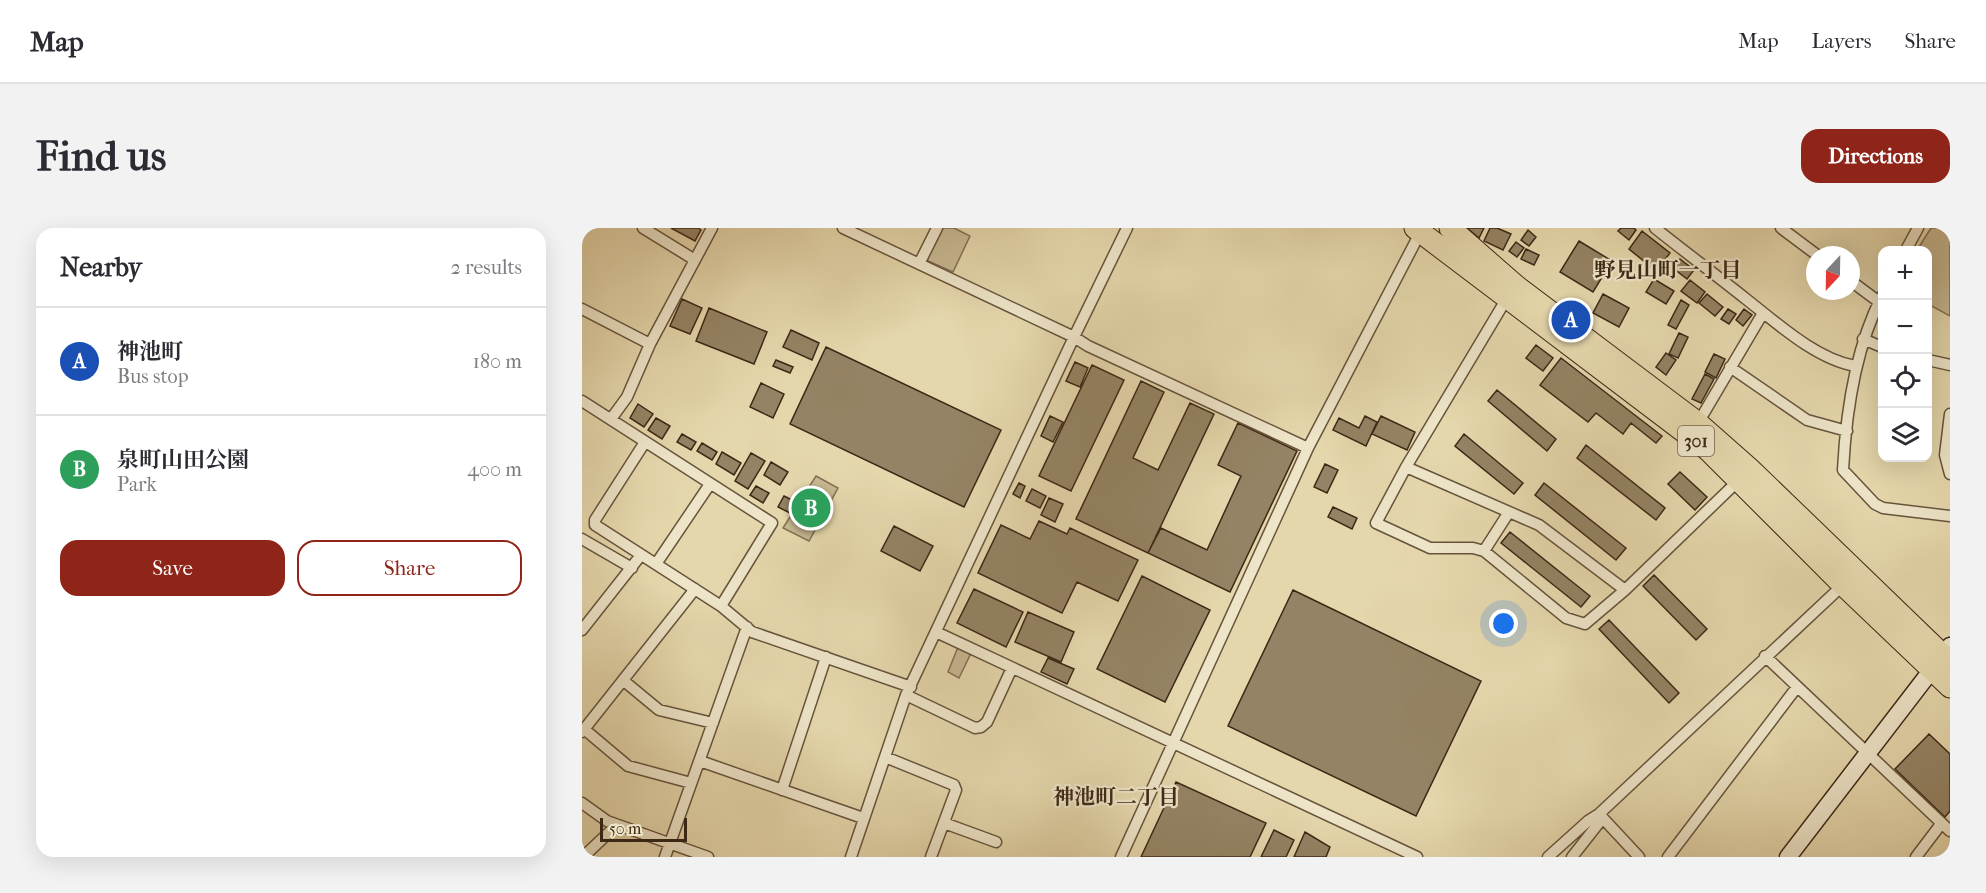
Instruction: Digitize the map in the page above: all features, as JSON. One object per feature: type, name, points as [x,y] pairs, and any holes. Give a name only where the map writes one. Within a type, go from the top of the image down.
[{"type":"highway","name":"301","points":[[1450,228],[1515,285],[1698,423],[1749,468],[1944,658],[1950,687]]},
{"type":"highway","name":"301","points":[[1419,230],[1708,450],[1843,585],[1944,658]]},
{"type":"street","points":[[643,228],[695,260]]},
{"type":"street","points":[[611,420],[627,397],[650,344],[712,228]]},
{"type":"street","points":[[843,228],[866,233],[919,264],[1074,337],[1088,346],[1308,448]]},
{"type":"street","points":[[919,264],[937,228]]},
{"type":"street","points":[[850,857],[908,691],[1074,337],[1128,228]]},
{"type":"street","points":[[1655,228],[1763,313],[1827,358],[1856,366]]},
{"type":"street","points":[[1782,228],[1806,247]]},
{"type":"street","points":[[1121,857],[1308,448],[1419,230]]},
{"type":"street","points":[[1908,246],[1914,230]]},
{"type":"street","points":[[1860,286],[1878,297]]},
{"type":"street","points":[[1507,298],[1406,467],[1376,523],[1430,548],[1473,548],[1484,551],[1566,618],[1585,624],[1625,590],[1738,481]]},
{"type":"street","points":[[1881,300],[1863,339],[1856,366],[1843,470],[1875,504],[1883,508],[1950,516]]},
{"type":"street","points":[[582,309],[650,344]]},
{"type":"street","points":[[1698,423],[1763,313]]},
{"type":"street","points":[[1863,339],[1878,345]]},
{"type":"street","points":[[1932,361],[1950,365]]},
{"type":"street","points":[[1730,367],[1807,420],[1847,431]]},
{"type":"street","points":[[582,402],[772,523],[721,606]]},
{"type":"street","points":[[1950,414],[1945,455],[1950,474]]},
{"type":"street","points":[[645,442],[594,520],[595,525],[721,606],[752,632],[826,657],[908,691],[975,728],[987,722],[1012,668]]},
{"type":"street","points":[[1406,467],[1539,525],[1625,590]]},
{"type":"street","points":[[656,564],[711,484]]},
{"type":"street","points":[[1484,551],[1509,512]]},
{"type":"street","points":[[582,539],[632,568]]},
{"type":"street","points":[[582,630],[641,555]]},
{"type":"street","points":[[1572,857],[1600,817],[1765,656],[1843,585]]},
{"type":"street","points":[[691,783],[628,766],[583,731],[695,589]]},
{"type":"street","points":[[665,857],[747,627]]},
{"type":"street","points":[[936,632],[1417,857]]},
{"type":"street","points":[[1765,656],[1945,827],[1916,857]]},
{"type":"street","points":[[782,790],[826,657]]},
{"type":"street","points":[[1788,857],[1944,658]]},
{"type":"street","points":[[624,681],[659,710],[713,723]]},
{"type":"street","points":[[1668,857],[1797,687]]},
{"type":"street","points":[[885,757],[954,785],[956,790],[932,857]]},
{"type":"street","points":[[700,761],[863,818]]},
{"type":"street","points":[[582,802],[607,821],[708,857]]},
{"type":"street","points":[[1548,857],[1588,821],[1600,817]]},
{"type":"street","points":[[1600,817],[1639,857]]},
{"type":"street","points":[[944,823],[996,842]]},
{"type":"street","points":[[583,857],[617,825]]},
{"type":"shaded area","points":[[942,228],[954,228],[970,236],[953,272],[926,260]]},
{"type":"shaded area","points":[[1931,228],[1946,228],[1950,231],[1950,316],[1932,306],[1932,246],[1920,246]]},
{"type":"shaded area","points":[[816,476],[838,488],[809,541],[783,528]]},
{"type":"shaded area","points":[[958,647],[971,653],[959,678],[948,672]]},
{"type":"building","points":[[671,228],[698,228],[701,230],[695,241]]},
{"type":"building","points":[[1467,228],[1484,228],[1479,238]]},
{"type":"building","points":[[1490,228],[1497,228],[1511,234],[1503,250],[1484,241]]},
{"type":"building","points":[[1621,228],[1636,230],[1629,240],[1618,231]]},
{"type":"building","points":[[1528,230],[1536,237],[1529,246],[1521,240]]},
{"type":"building","points":[[1642,231],[1670,253],[1656,271],[1629,249]]},
{"type":"building","points":[[1579,241],[1612,261],[1593,292],[1560,272]]},
{"type":"building","points":[[1516,242],[1524,248],[1517,257],[1509,251]]},
{"type":"building","points":[[1526,249],[1539,255],[1534,265],[1521,259]]},
{"type":"building","points":[[1680,259],[1694,270],[1687,279],[1673,268]]},
{"type":"building","points":[[1654,279],[1674,291],[1666,304],[1646,292]]},
{"type":"building","points":[[1690,280],[1705,292],[1697,303],[1681,291]]},
{"type":"building","points":[[1603,294],[1629,308],[1619,327],[1593,313]]},
{"type":"building","points":[[1707,294],[1723,307],[1715,316],[1699,303]]},
{"type":"building","points":[[682,299],[702,308],[690,334],[670,326]]},
{"type":"building","points":[[1681,300],[1689,305],[1676,329],[1668,325]]},
{"type":"building","points":[[709,308],[767,332],[754,364],[696,341]]},
{"type":"building","points":[[1728,309],[1736,314],[1729,324],[1721,319]]},
{"type":"building","points":[[1744,309],[1752,315],[1743,326],[1736,320]]},
{"type":"building","points":[[791,330],[819,343],[812,360],[783,347]]},
{"type":"building","points":[[1679,333],[1688,337],[1678,358],[1669,354]]},
{"type":"building","points":[[1536,345],[1553,358],[1543,371],[1526,358]]},
{"type":"building","points":[[826,347],[1001,430],[964,507],[790,424]]},
{"type":"building","points":[[1666,353],[1676,360],[1666,375],[1656,367]]},
{"type":"building","points":[[1714,354],[1725,359],[1716,378],[1705,372]]},
{"type":"building","points":[[1561,358],[1662,436],[1656,443],[1631,423],[1623,434],[1596,413],[1588,422],[1540,385]]},
{"type":"building","points":[[776,360],[793,367],[790,373],[773,366]]},
{"type":"building","points":[[1075,362],[1088,368],[1080,387],[1066,381]]},
{"type":"building","points":[[1092,365],[1124,380],[1071,491],[1039,476]]},
{"type":"building","points":[[1705,374],[1714,379],[1701,403],[1692,399]]},
{"type":"building","points":[[1141,381],[1164,392],[1133,458],[1158,470],[1190,403],[1214,414],[1148,553],[1076,519]]},
{"type":"building","points":[[761,383],[784,394],[773,418],[750,407]]},
{"type":"building","points":[[1497,390],[1556,439],[1547,451],[1488,401]]},
{"type":"building","points":[[638,404],[653,414],[644,427],[630,418]]},
{"type":"building","points":[[1050,416],[1063,422],[1053,442],[1041,436]]},
{"type":"building","points":[[1365,416],[1377,422],[1366,446],[1333,430],[1339,418],[1359,428]]},
{"type":"building","points":[[1381,416],[1415,432],[1407,450],[1372,434]]},
{"type":"building","points":[[656,418],[670,426],[662,439],[648,430]]},
{"type":"building","points":[[1238,423],[1297,451],[1230,592],[1148,553],[1161,528],[1207,550],[1241,476],[1218,465]]},
{"type":"building","points":[[682,434],[696,442],[691,450],[677,442]]},
{"type":"building","points":[[1464,434],[1523,483],[1514,494],[1455,446]]},
{"type":"building","points":[[702,443],[717,452],[712,460],[697,451]]},
{"type":"building","points":[[1586,445],[1665,508],[1656,520],[1577,458]]},
{"type":"building","points":[[722,452],[741,463],[734,475],[716,464]]},
{"type":"building","points":[[751,453],[765,461],[748,489],[735,481]]},
{"type":"building","points":[[771,462],[788,472],[780,485],[764,475]]},
{"type":"building","points":[[1325,464],[1338,470],[1327,493],[1314,487]]},
{"type":"building","points":[[1680,472],[1707,497],[1695,510],[1668,484]]},
{"type":"building","points":[[1019,483],[1025,486],[1020,498],[1013,494]]},
{"type":"building","points":[[1544,483],[1626,548],[1616,560],[1535,495]]},
{"type":"building","points":[[756,486],[769,493],[763,503],[750,495]]},
{"type":"building","points":[[1032,489],[1046,496],[1040,508],[1026,501]]},
{"type":"building","points":[[784,496],[796,502],[790,513],[778,507]]},
{"type":"building","points":[[1049,498],[1063,504],[1055,522],[1041,515]]},
{"type":"building","points":[[1333,507],[1357,518],[1352,529],[1328,517]]},
{"type":"building","points":[[1039,521],[1067,534],[1070,528],[1138,560],[1118,601],[1077,582],[1062,613],[978,573],[1001,525],[1030,539]]},
{"type":"building","points":[[894,526],[933,546],[920,571],[881,551]]},
{"type":"building","points":[[1510,532],[1590,596],[1581,607],[1501,543]]},
{"type":"building","points":[[1654,575],[1707,629],[1696,640],[1643,586]]},
{"type":"building","points":[[1142,576],[1210,610],[1165,702],[1097,669]]},
{"type":"building","points":[[974,589],[1023,612],[1006,647],[957,623]]},
{"type":"building","points":[[1293,590],[1481,681],[1416,816],[1228,726]]},
{"type":"building","points":[[1028,612],[1074,632],[1061,662],[1015,642]]},
{"type":"building","points":[[1609,620],[1679,693],[1669,703],[1599,629]]},
{"type":"building","points":[[1048,658],[1074,669],[1067,684],[1041,672]]},
{"type":"building","points":[[1929,734],[1950,754],[1950,811],[1945,817],[1895,769]]},
{"type":"building","points":[[1176,782],[1266,823],[1250,857],[1141,857]]},
{"type":"building","points":[[1274,830],[1294,840],[1286,857],[1261,857]]},
{"type":"building","points":[[1305,832],[1330,847],[1326,857],[1294,857]]},
{"type":"place","name":"神池町","points":[[1571,320]]},
{"type":"place","name":"泉町山田公園","points":[[811,508]]},
{"type":"district","name":"野見山町一丁目","points":[[1668,270]]},
{"type":"district","name":"神池町二丁目","points":[[1116,797]]}]
